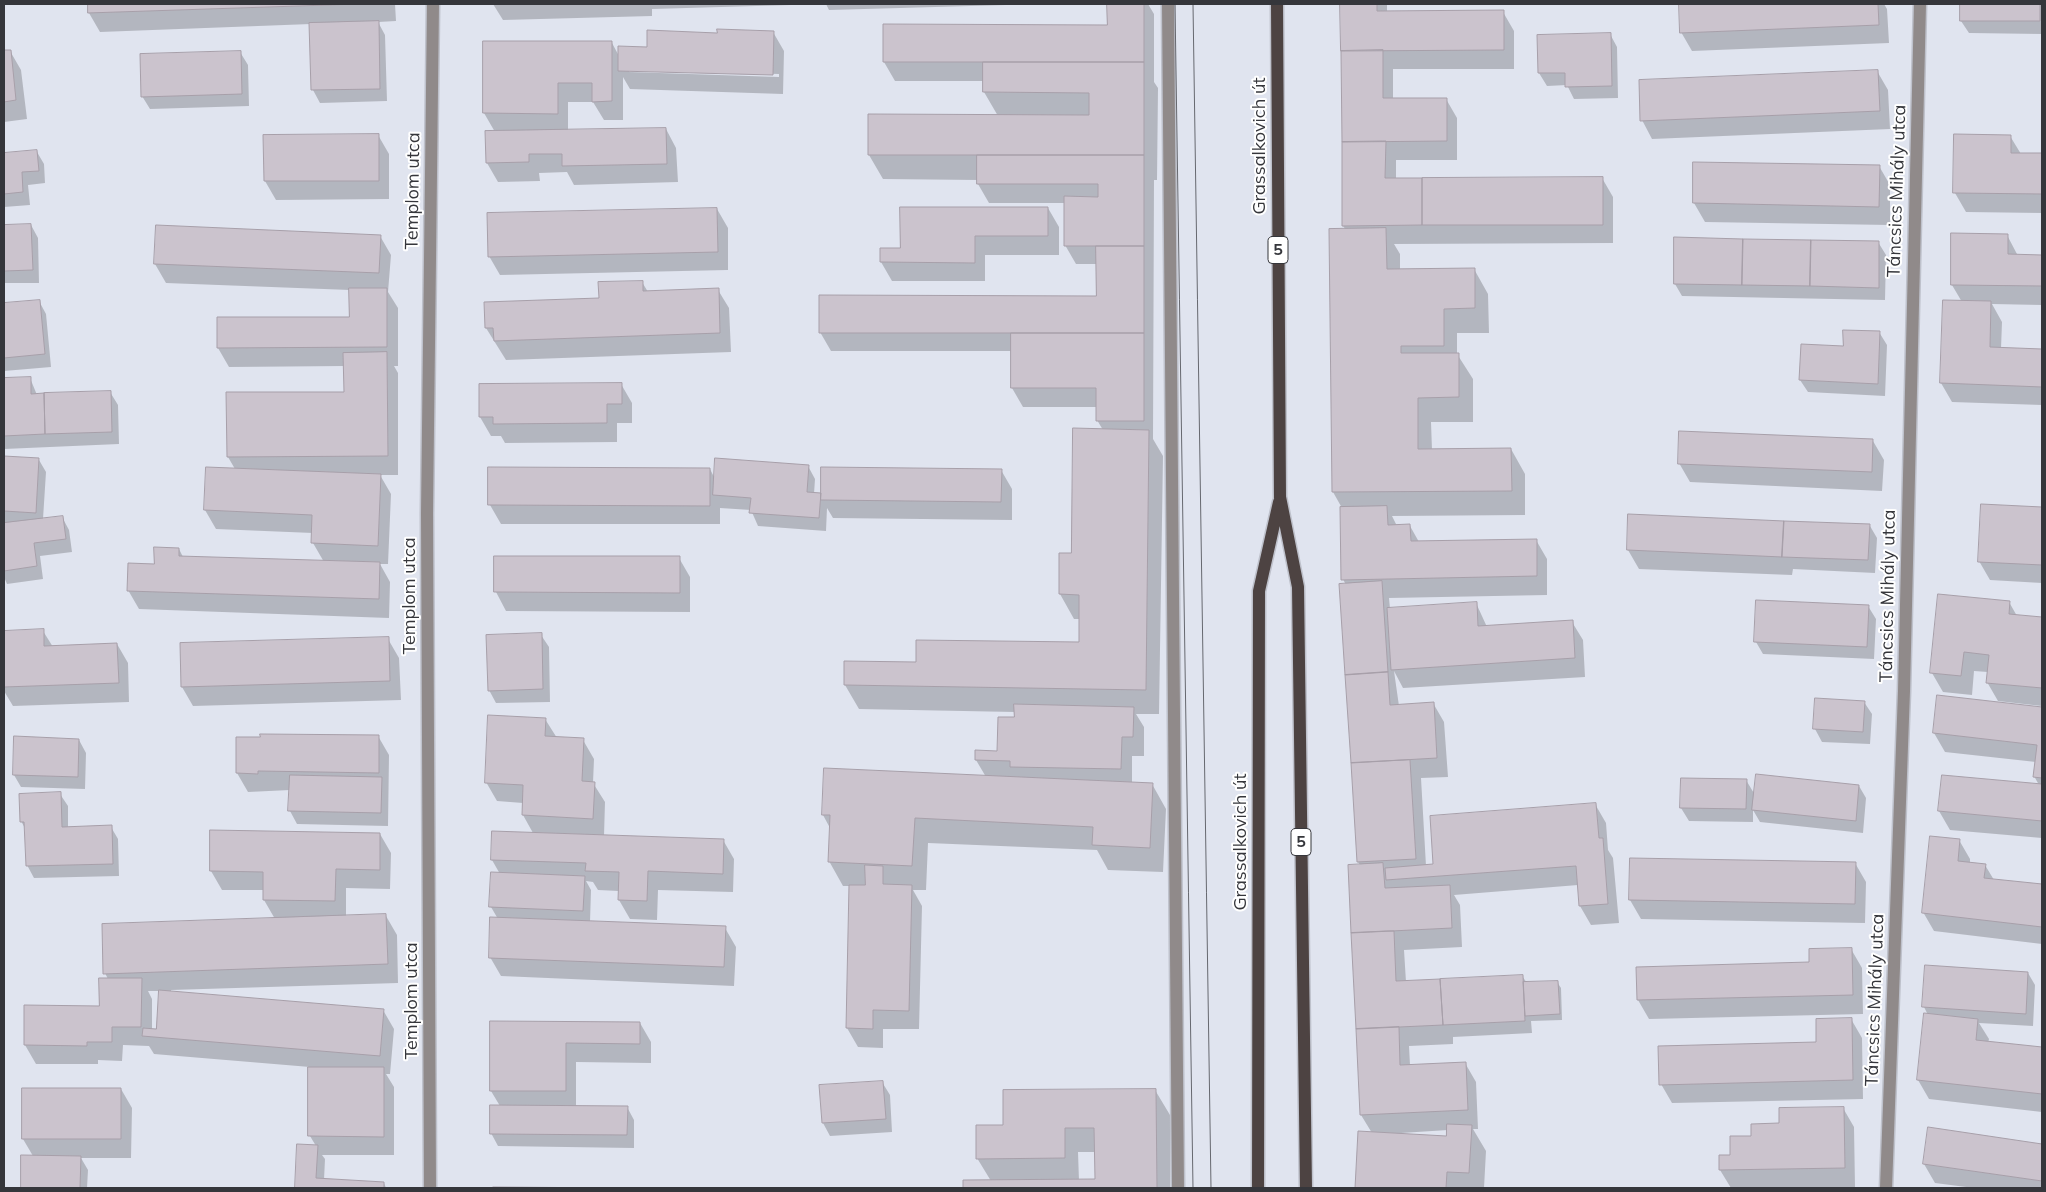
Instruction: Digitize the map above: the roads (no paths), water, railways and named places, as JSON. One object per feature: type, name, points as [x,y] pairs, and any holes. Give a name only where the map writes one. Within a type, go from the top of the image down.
[{"type":"main road","name":"Grassalkovich út","points":[[1277,4],[1280,497],[1298,587],[1306,1188]]},
{"type":"main road","name":"Grassalkovich út","points":[[1258,1188],[1259,591],[1280,497]]},
{"type":"street","name":"Templom utca","points":[[430,1188],[428,512],[432,4]]},
{"type":"street","points":[[1168,4],[1178,1188]]},
{"type":"street","name":"Táncsics Mihály utca","points":[[1886,1188],[1904,691],[1920,4]]},
{"type":"tram line","points":[[1175,4],[1193,1188]]},
{"type":"tram line","points":[[1193,4],[1211,1188]]}]
